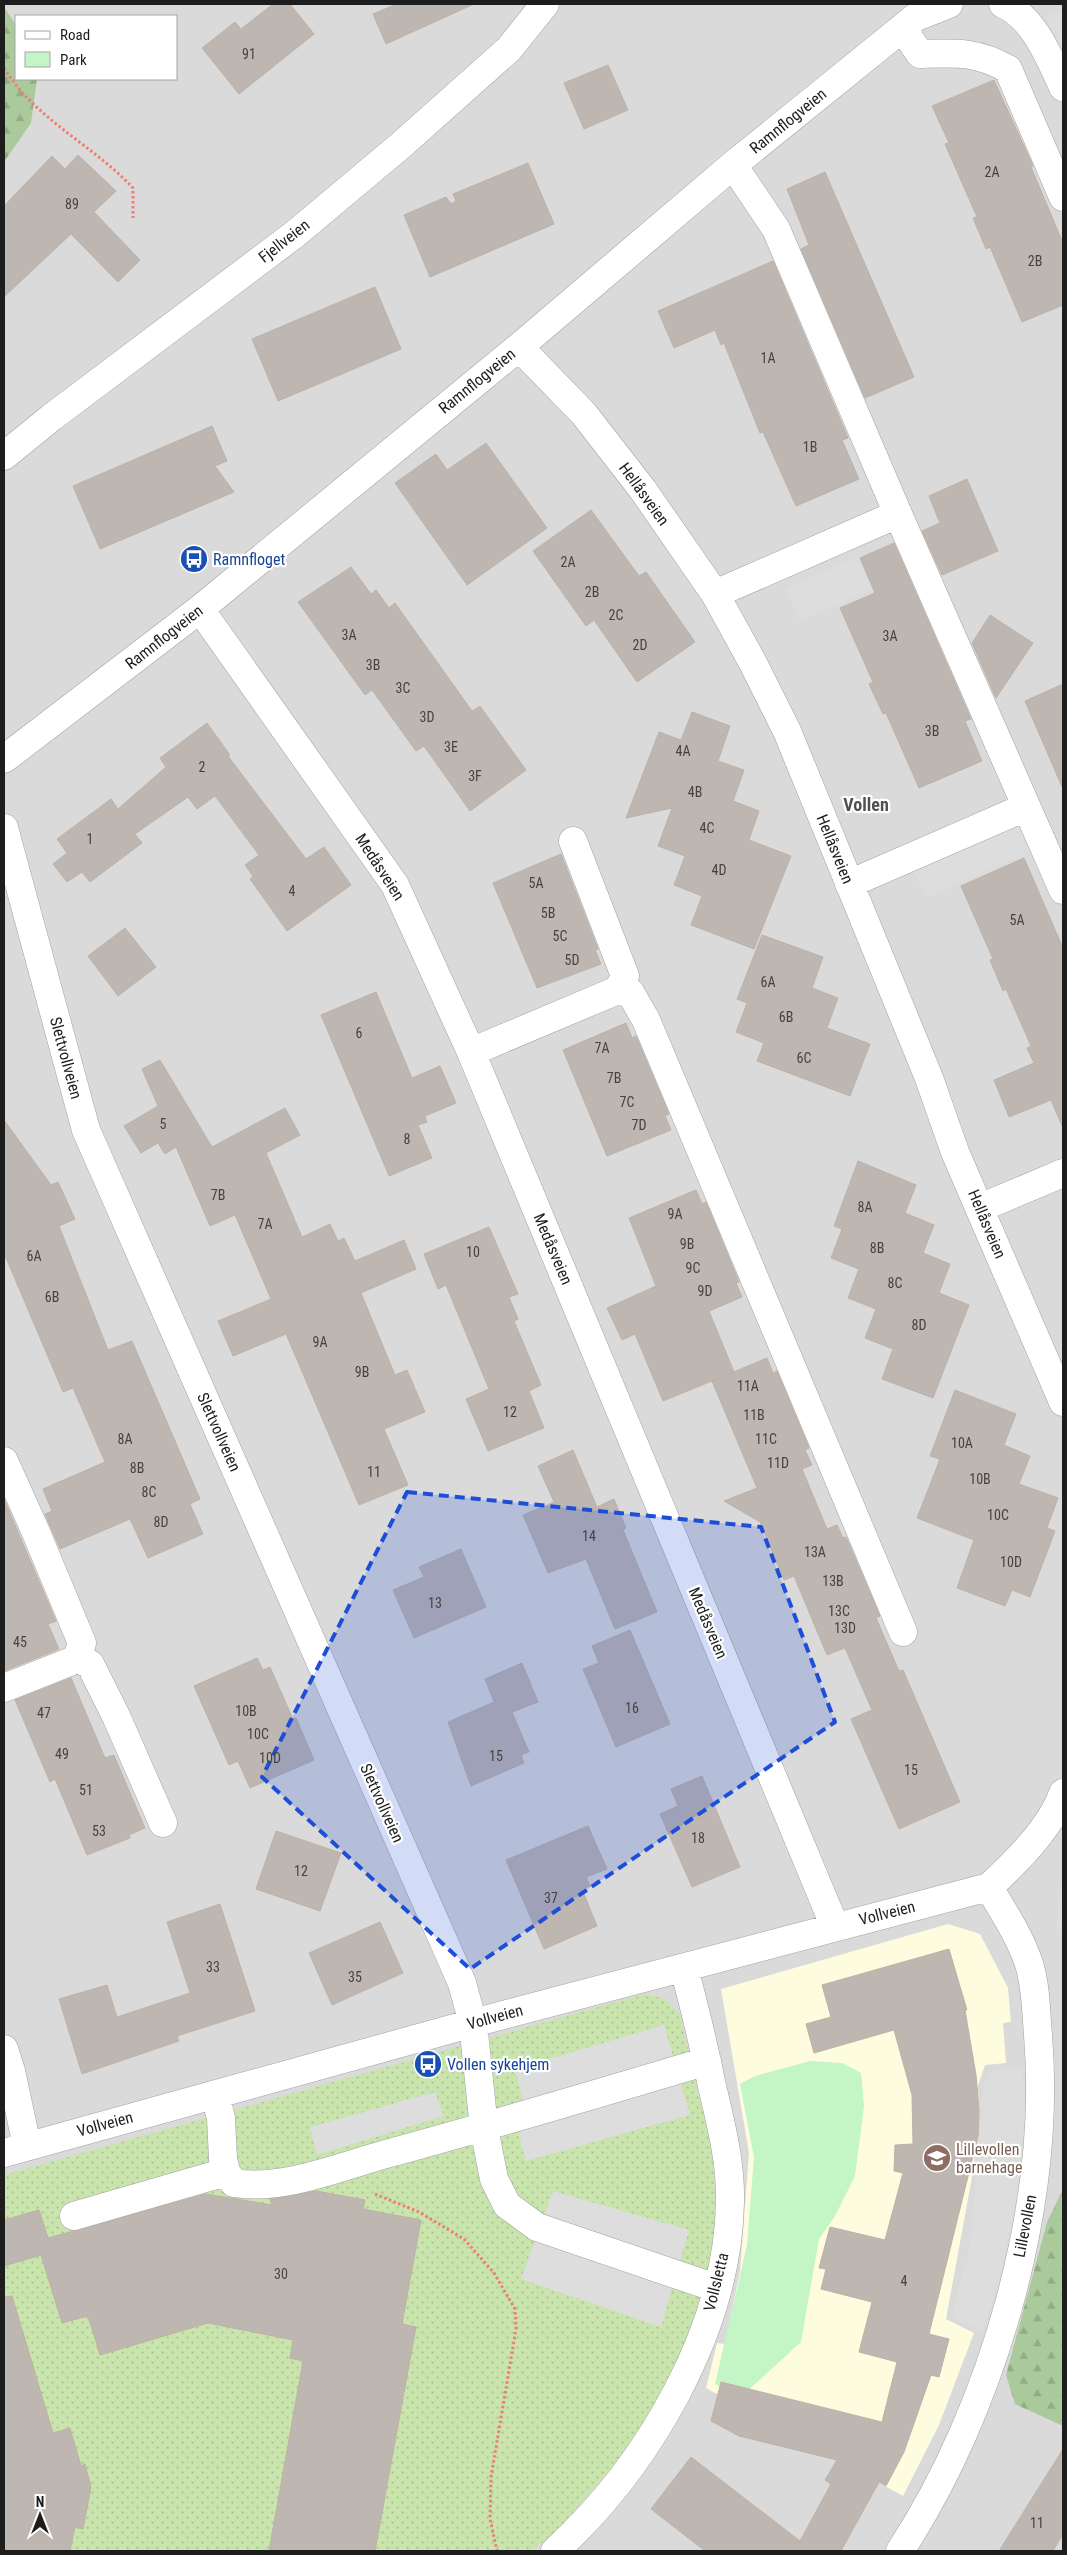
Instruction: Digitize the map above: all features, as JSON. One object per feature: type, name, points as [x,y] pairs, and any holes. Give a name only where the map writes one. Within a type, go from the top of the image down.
[{"type":"street","name":"Fjellveien","points":[[4,456],[52,417],[295,234],[400,146],[509,49],[545,4]]},
{"type":"street","name":"Ramnflogveien","points":[[4,760],[200,609],[519,347],[733,165],[902,28],[916,17],[949,4]]},
{"type":"street","points":[[1003,4],[1024,19],[1046,51],[1063,86]]},
{"type":"street","points":[[902,28],[920,54],[962,53],[988,58],[1008,69],[1063,197]]},
{"type":"street","points":[[733,165],[776,229],[898,514],[1063,890]]},
{"type":"street","name":"Hellåsveien","points":[[519,347],[584,414],[643,490],[714,594],[788,731],[980,1208],[1063,1402]]},
{"type":"street","points":[[714,594],[898,514]]},
{"type":"street","name":"Medåsveien","points":[[200,609],[395,885],[471,1052],[834,1927]]},
{"type":"street","points":[[849,884],[1026,807]]},
{"type":"street","name":"Slettvollveien","points":[[4,828],[86,1130],[462,1982],[473,2023],[484,2128],[494,2179],[507,2205],[537,2228],[716,2288]]},
{"type":"street","points":[[573,841],[625,976],[618,990]]},
{"type":"street","points":[[471,1052],[618,990],[630,992],[646,1020],[903,1632]]},
{"type":"street","points":[[980,1208],[1063,1174]]},
{"type":"street","points":[[4,1461],[36,1530],[82,1643],[77,1660]]},
{"type":"street","points":[[4,1688],[77,1660],[90,1664],[163,1823]]},
{"type":"street","points":[[989,1887],[1016,1862],[1042,1830],[1063,1796]]},
{"type":"street","name":"Vollveien","points":[[15,2150],[473,2023],[684,1969],[834,1927],[989,1887]]},
{"type":"street","name":"Lillevollen","points":[[900,2551],[941,2484],[974,2410],[1013,2286],[1029,2218],[1037,2152],[1041,2077],[1035,2001],[1029,1965],[1019,1940],[989,1887]]},
{"type":"street","name":"Vollsletta","points":[[555,2551],[610,2495],[642,2452],[667,2413],[688,2372],[705,2328],[725,2248],[730,2202],[726,2149],[684,1969]]},
{"type":"street","points":[[4,2049],[11,2071],[15,2150]]},
{"type":"street","points":[[215,2094],[221,2118],[226,2172],[234,2183],[254,2186],[292,2180],[484,2128],[707,2061]]},
{"type":"street","points":[[74,2216],[226,2172]]},
{"type":"path","points":[[4,68],[16,89],[56,124],[115,168],[133,188],[133,218]]},
{"type":"path","points":[[329,2170],[360,2188],[419,2212],[464,2239],[494,2273],[515,2309],[516,2329],[491,2477],[490,2519],[498,2551]]},
{"type":"highlighted area","points":[[407,1492],[761,1527],[835,1722],[470,1969],[262,1777]]},
{"type":"shaded area","points":[[4,4],[1063,4],[1063,2551],[4,2551]]},
{"type":"shaded area","points":[[1063,9],[1063,53],[1046,17]]},
{"type":"shaded area","points":[[857,557],[872,590],[800,621],[785,588]]},
{"type":"shaded area","points":[[1021,825],[1032,851],[926,898],[914,872]]},
{"type":"shaded area","points":[[1063,1871],[1063,1930],[1056,1929]]},
{"type":"shaded area","points":[[948,1924],[980,1934],[1008,1988],[1011,2022],[1003,2023],[1006,2063],[985,2065],[977,2088],[974,2166],[946,2319],[974,2333],[939,2425],[903,2496],[706,2388],[717,2343],[725,2344],[740,2271],[749,2153],[721,1989]]},
{"type":"shaded area","points":[[664,2025],[690,2115],[526,2161],[519,2135],[526,2112],[515,2069]]},
{"type":"shaded area","points":[[1021,2069],[1025,2098],[1023,2155],[1014,2214],[1000,2277],[983,2331],[952,2318],[970,2248],[983,2087],[993,2070]]},
{"type":"shaded area","points":[[435,2092],[444,2116],[317,2155],[310,2127]]},
{"type":"shaded area","points":[[553,2191],[689,2230],[661,2327],[521,2279]]},
{"type":"green space","points":[[4,7],[15,24],[15,80],[37,80],[31,123],[4,162]]},
{"type":"green space","points":[[644,1994],[665,1999],[680,2015],[698,2094],[714,2147],[715,2242],[687,2344],[639,2436],[556,2532],[532,2551],[4,2551],[4,2175]]},
{"type":"green space","points":[[810,2061],[842,2063],[861,2073],[864,2106],[855,2176],[835,2216],[819,2239],[801,2342],[742,2396],[715,2384],[747,2245],[754,2157],[740,2084],[755,2076]]},
{"type":"green space","points":[[1063,2189],[1063,2426],[1015,2404],[1006,2375],[1047,2222]]},
{"type":"building","points":[[273,4],[290,4],[314,34],[239,94],[202,48],[235,22],[241,29]]},
{"type":"building","points":[[397,4],[474,4],[386,44],[373,14]]},
{"type":"building","points":[[608,65],[628,110],[584,129],[564,83]]},
{"type":"building","points":[[994,80],[1033,166],[1031,167],[1063,243],[1063,305],[1022,322],[990,247],[986,249],[973,218],[977,217],[945,144],[949,143],[932,106]]},
{"type":"building","points":[[78,155],[116,191],[94,212],[140,260],[118,282],[71,234],[4,297],[4,206],[52,156],[65,169]]},
{"type":"building","points":[[528,163],[554,224],[430,277],[404,215],[446,197],[451,204],[456,201],[453,194]]},
{"type":"building","points":[[825,172],[914,377],[865,398],[801,249],[809,245],[787,189]]},
{"type":"building","points":[[773,261],[848,438],[842,440],[859,479],[796,506],[763,432],[760,433],[724,343],[721,345],[715,330],[674,348],[658,311]]},
{"type":"building","points":[[375,287],[401,349],[278,401],[252,339]]},
{"type":"building","points":[[212,426],[227,461],[215,466],[234,492],[100,549],[73,486]]},
{"type":"building","points":[[486,443],[547,528],[467,585],[395,483],[436,454],[447,470]]},
{"type":"building","points":[[967,479],[998,551],[942,575],[922,531],[940,523],[929,496]]},
{"type":"building","points":[[591,510],[639,576],[646,572],[695,642],[637,682],[594,620],[586,626],[533,551]]},
{"type":"building","points":[[894,543],[971,719],[965,721],[982,761],[919,788],[886,713],[883,714],[869,684],[873,682],[840,608],[875,593],[860,558]]},
{"type":"building","points":[[351,567],[371,594],[376,590],[389,608],[395,603],[472,711],[480,706],[526,770],[470,811],[424,746],[416,751],[372,690],[365,695],[298,602]]},
{"type":"building","points":[[990,615],[1033,643],[996,698],[972,643]]},
{"type":"building","points":[[1063,684],[1063,789],[1025,701]]},
{"type":"building","points":[[692,712],[730,726],[718,761],[744,770],[733,801],[759,811],[749,840],[791,856],[754,949],[691,925],[702,896],[674,885],[685,856],[658,846],[672,808],[626,818],[659,732],[681,740]]},
{"type":"building","points":[[207,723],[230,755],[228,756],[306,859],[324,847],[351,885],[287,931],[250,879],[253,876],[245,865],[259,855],[215,796],[197,809],[188,797],[135,834],[142,843],[90,882],[82,872],[67,882],[53,864],[67,853],[57,839],[111,799],[118,809],[166,767],[160,758]]},
{"type":"building","points":[[561,854],[598,949],[595,950],[601,964],[537,988],[493,883]]},
{"type":"building","points":[[1024,858],[1063,948],[1063,1128],[1051,1100],[1009,1117],[994,1080],[1034,1063],[1027,1048],[1031,1046],[1006,989],[1003,991],[990,960],[993,959],[961,886]]},
{"type":"building","points":[[125,928],[156,967],[118,996],[88,956]]},
{"type":"building","points":[[762,935],[823,957],[812,988],[838,998],[827,1028],[870,1044],[850,1096],[757,1061],[764,1043],[736,1032],[747,1003],[737,999]]},
{"type":"building","points":[[376,992],[412,1078],[440,1066],[456,1103],[425,1116],[427,1122],[418,1125],[432,1158],[389,1176],[321,1015]]},
{"type":"building","points":[[626,1023],[632,1038],[636,1036],[669,1114],[665,1116],[671,1130],[607,1156],[563,1050]]},
{"type":"building","points":[[160,1060],[212,1147],[285,1108],[300,1135],[266,1153],[302,1237],[330,1224],[338,1241],[344,1238],[355,1261],[404,1240],[416,1269],[361,1293],[395,1375],[407,1370],[425,1412],[384,1429],[408,1485],[359,1505],[286,1334],[233,1356],[218,1321],[271,1299],[235,1215],[210,1226],[176,1147],[165,1154],[158,1143],[141,1153],[124,1126],[158,1106],[142,1069]]},
{"type":"building","points":[[4,1120],[51,1185],[58,1182],[75,1219],[59,1226],[108,1350],[132,1341],[200,1499],[190,1504],[203,1534],[148,1558],[130,1519],[60,1549],[45,1514],[52,1511],[43,1489],[105,1462],[73,1388],[63,1392],[4,1253]]},
{"type":"building","points":[[858,1161],[916,1185],[905,1213],[934,1225],[923,1253],[950,1264],[939,1293],[969,1305],[933,1398],[882,1379],[893,1349],[865,1338],[876,1309],[848,1298],[859,1269],[831,1258],[842,1229],[834,1226]]},
{"type":"building","points":[[696,1190],[702,1204],[706,1202],[739,1282],[736,1283],[742,1297],[709,1311],[734,1372],[663,1401],[635,1334],[622,1340],[607,1308],[656,1286],[629,1218]]},
{"type":"building","points":[[489,1227],[518,1294],[509,1297],[518,1319],[514,1321],[541,1385],[529,1391],[544,1428],[488,1451],[466,1399],[489,1389],[446,1285],[438,1289],[424,1254]]},
{"type":"building","points":[[767,1358],[773,1373],[777,1371],[809,1448],[805,1450],[812,1465],[802,1469],[827,1529],[837,1525],[843,1538],[846,1537],[880,1616],[876,1618],[899,1671],[903,1670],[960,1802],[899,1829],[851,1719],[872,1710],[845,1648],[827,1655],[794,1576],[784,1580],[760,1522],[724,1501],[757,1488],[712,1381]]},
{"type":"building","points":[[955,1390],[1016,1414],[1004,1445],[1030,1456],[1019,1484],[1058,1498],[1047,1528],[1055,1531],[1030,1597],[1012,1590],[1005,1606],[957,1588],[974,1540],[917,1518],[940,1459],[930,1456]]},
{"type":"building","points":[[573,1450],[597,1507],[614,1499],[626,1528],[623,1530],[657,1612],[615,1629],[586,1559],[548,1573],[523,1515],[554,1502],[538,1466]]},
{"type":"building","points":[[4,1499],[56,1621],[48,1624],[59,1649],[4,1671]]},
{"type":"building","points":[[461,1549],[486,1607],[414,1638],[393,1590],[424,1577],[419,1567]]},
{"type":"building","points":[[630,1630],[670,1724],[616,1747],[583,1669],[599,1663],[592,1646]]},
{"type":"building","points":[[257,1658],[263,1670],[270,1667],[293,1719],[296,1718],[314,1760],[250,1788],[238,1761],[229,1765],[194,1686]]},
{"type":"building","points":[[522,1663],[538,1702],[512,1712],[529,1752],[521,1755],[524,1763],[471,1786],[448,1722],[494,1702],[485,1679]]},
{"type":"building","points":[[71,1678],[105,1758],[114,1755],[145,1828],[129,1835],[130,1838],[87,1855],[55,1779],[50,1782],[15,1700]]},
{"type":"building","points":[[702,1776],[740,1867],[692,1887],[660,1814],[678,1806],[671,1789]]},
{"type":"building","points":[[588,1826],[607,1869],[586,1877],[590,1886],[582,1889],[597,1926],[544,1949],[506,1860]]},
{"type":"building","points":[[276,1831],[341,1853],[320,1911],[256,1889]]},
{"type":"building","points":[[220,1904],[255,2011],[177,2036],[179,2041],[82,2074],[59,1999],[107,1985],[117,2017],[190,1993],[167,1922]]},
{"type":"building","points":[[380,1922],[403,1973],[332,2005],[309,1953]]},
{"type":"building","points":[[949,1949],[967,2010],[965,2010],[976,2075],[979,2112],[978,2136],[929,2334],[949,2339],[939,2377],[931,2375],[904,2452],[886,2486],[879,2482],[841,2551],[705,2551],[651,2509],[691,2457],[800,2541],[831,2484],[825,2480],[837,2460],[739,2436],[711,2421],[721,2382],[882,2422],[897,2362],[859,2352],[872,2302],[821,2289],[826,2269],[819,2268],[830,2227],[885,2240],[903,2173],[894,2171],[895,2145],[913,2144],[912,2095],[894,2030],[814,2053],[806,2024],[831,2017],[822,1985]]},
{"type":"building","points":[[316,2191],[365,2200],[363,2209],[421,2220],[402,2324],[416,2327],[375,2551],[269,2551],[303,2361],[290,2358],[293,2340],[208,2323],[100,2355],[88,2316],[62,2323],[41,2255],[4,2266],[4,2220],[39,2210],[48,2238],[206,2194],[272,2205],[270,2199]]},
{"type":"building","points":[[12,2296],[53,2433],[70,2428],[81,2466],[85,2464],[91,2487],[83,2529],[75,2527],[70,2551],[4,2551],[4,2297]]},
{"type":"building","points":[[1063,2449],[1063,2534],[1053,2551],[999,2551]]},
{"type":"place","name":"Ramnfloget","points":[[194,559]]},
{"type":"place","name":"Vollen sykehjem","points":[[428,2064]]},
{"type":"place","name":"Lillevollen barnehage","points":[[937,2158]]},
{"type":"district","name":"Vollen","points":[[866,804]]}]
